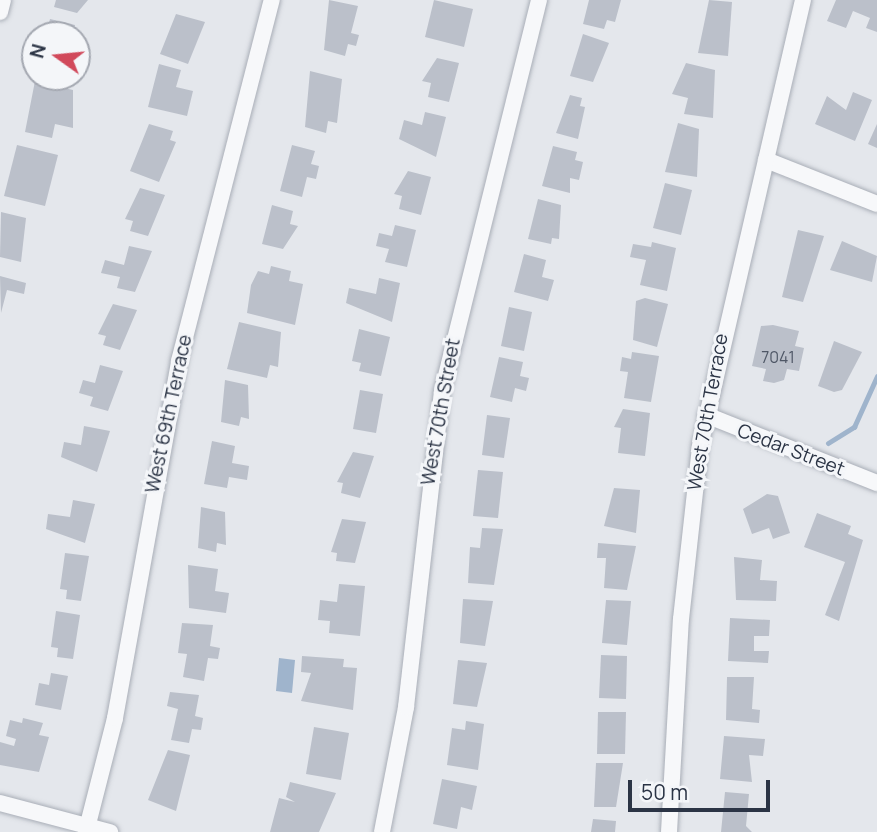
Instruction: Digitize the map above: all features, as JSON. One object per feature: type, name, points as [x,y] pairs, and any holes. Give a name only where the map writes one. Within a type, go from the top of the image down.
[{"type":"street","points":[[0,12],[3,0]]},
{"type":"street","name":"West 69th Terrace","points":[[87,829],[115,718],[179,361],[272,0]]},
{"type":"street","name":"West 70th Street","points":[[382,832],[405,707],[442,393],[539,0]]},
{"type":"street","name":"West 70th Terrace","points":[[668,832],[686,564],[706,415],[803,0]]},
{"type":"street","points":[[766,160],[877,204]]},
{"type":"street","name":"Cedar Street","points":[[706,415],[877,483]]},
{"type":"street","points":[[0,803],[87,829],[110,832]]},
{"type":"water","points":[[279,658],[295,660],[292,693],[276,691]]},
{"type":"building","points":[[56,0],[88,0],[77,13],[54,7]]},
{"type":"building","points":[[329,0],[358,6],[351,33],[359,35],[356,46],[348,44],[345,56],[324,50]]},
{"type":"building","points":[[434,0],[473,9],[464,47],[425,37]]},
{"type":"building","points":[[589,0],[621,0],[615,22],[607,20],[604,29],[583,24]]},
{"type":"building","points":[[709,0],[732,2],[728,56],[698,53]]},
{"type":"building","points":[[836,0],[877,0],[877,32],[866,28],[870,18],[853,11],[846,28],[827,21]]},
{"type":"building","points":[[176,14],[205,22],[188,64],[160,54]]},
{"type":"building","points":[[583,34],[609,43],[593,82],[570,76]]},
{"type":"building","points":[[437,58],[459,63],[449,102],[428,97],[431,83],[422,81]]},
{"type":"building","points":[[686,63],[715,70],[713,118],[684,114],[688,98],[672,94]]},
{"type":"building","points":[[159,64],[181,70],[176,87],[193,91],[187,116],[148,107]]},
{"type":"building","points":[[310,71],[342,79],[337,123],[328,121],[326,133],[305,127]]},
{"type":"building","points":[[33,91],[73,91],[73,128],[55,124],[52,138],[25,132]]},
{"type":"building","points":[[853,92],[872,100],[855,141],[815,124],[827,96],[846,110]]},
{"type":"building","points":[[570,95],[582,98],[580,106],[585,107],[578,139],[556,133]]},
{"type":"building","points":[[425,112],[446,117],[436,157],[399,139],[404,120],[422,125]]},
{"type":"building","points":[[678,123],[699,129],[697,177],[665,172]]},
{"type":"building","points":[[149,124],[173,131],[170,140],[176,142],[159,182],[130,171]]},
{"type":"building","points":[[877,124],[877,148],[868,144]]},
{"type":"building","points":[[17,145],[58,155],[45,206],[4,196]]},
{"type":"building","points":[[292,145],[315,151],[311,164],[319,166],[316,179],[307,177],[302,197],[280,191]]},
{"type":"building","points":[[553,146],[577,152],[575,160],[583,162],[579,180],[570,178],[570,193],[542,186]]},
{"type":"building","points":[[408,171],[431,177],[421,215],[399,209],[402,196],[394,194]]},
{"type":"building","points":[[665,183],[692,190],[681,235],[653,228]]},
{"type":"building","points":[[140,188],[165,195],[148,236],[130,231],[133,221],[125,219]]},
{"type":"building","points":[[538,199],[561,205],[559,239],[552,238],[551,244],[528,239]]},
{"type":"building","points":[[272,205],[293,211],[290,224],[298,226],[283,249],[262,244]]},
{"type":"building","points":[[1,212],[26,218],[21,262],[0,257]]},
{"type":"building","points":[[395,225],[416,230],[407,267],[385,262],[389,249],[376,246],[379,233],[392,236]]},
{"type":"building","points":[[798,230],[824,236],[803,302],[782,297]]},
{"type":"building","points":[[842,241],[877,256],[872,282],[830,270]]},
{"type":"building","points":[[652,242],[676,248],[667,291],[640,285],[646,260],[630,257],[633,244],[651,247]]},
{"type":"building","points":[[129,246],[152,251],[135,292],[117,288],[120,277],[101,273],[105,260],[124,265]]},
{"type":"building","points":[[524,254],[546,260],[542,277],[554,280],[548,301],[514,292]]},
{"type":"building","points":[[271,266],[291,271],[289,281],[303,284],[295,325],[247,313],[251,285],[258,271],[269,274]]},
{"type":"building","points":[[0,276],[26,283],[24,294],[7,290],[1,313]]},
{"type":"building","points":[[379,278],[400,283],[392,322],[346,303],[349,288],[376,294]]},
{"type":"building","points":[[645,298],[668,304],[657,347],[633,340],[636,301]]},
{"type":"building","points":[[113,304],[137,310],[120,350],[103,345],[106,336],[98,334]]},
{"type":"building","points":[[509,307],[532,312],[524,351],[501,346]]},
{"type":"building","points":[[239,322],[281,332],[278,367],[270,365],[267,378],[227,369]]},
{"type":"building","points":[[773,325],[799,331],[795,346],[804,348],[799,371],[787,369],[784,380],[774,383],[763,381],[766,369],[752,366],[761,326]]},
{"type":"building","points":[[359,329],[390,337],[381,376],[359,371],[361,363],[352,361]]},
{"type":"building","points":[[834,341],[862,352],[842,390],[834,392],[818,386]]},
{"type":"building","points":[[632,352],[659,356],[651,402],[624,398],[628,372],[620,371],[622,357],[631,359]]},
{"type":"building","points":[[499,357],[523,362],[520,376],[529,378],[526,391],[515,388],[512,402],[490,397]]},
{"type":"building","points":[[100,365],[123,371],[108,411],[90,406],[93,397],[79,393],[83,380],[95,383]]},
{"type":"building","points":[[225,380],[248,385],[249,419],[241,417],[239,426],[221,422]]},
{"type":"building","points":[[360,390],[383,394],[376,433],[353,429]]},
{"type":"building","points":[[623,409],[650,413],[645,456],[618,453],[621,428],[614,427]]},
{"type":"building","points":[[487,415],[510,418],[504,458],[482,455]]},
{"type":"building","points":[[84,426],[110,431],[97,472],[61,457],[64,442],[81,445]]},
{"type":"building","points":[[212,441],[235,446],[232,463],[249,466],[247,480],[229,477],[227,488],[204,484]]},
{"type":"building","points":[[353,452],[374,456],[360,498],[341,493],[343,483],[337,482]]},
{"type":"building","points":[[478,470],[503,472],[498,518],[473,516]]},
{"type":"building","points":[[614,488],[640,490],[636,533],[604,526]]},
{"type":"building","points":[[767,494],[778,496],[790,533],[773,539],[769,528],[752,534],[743,509]]},
{"type":"building","points":[[73,500],[95,504],[85,543],[46,529],[48,514],[70,517]]},
{"type":"building","points":[[201,507],[225,512],[226,545],[217,543],[216,552],[198,548]]},
{"type":"building","points":[[817,513],[851,526],[848,534],[863,540],[839,621],[825,615],[845,562],[804,547]]},
{"type":"building","points":[[342,519],[366,522],[355,563],[336,561],[337,553],[331,552]]},
{"type":"building","points":[[482,528],[503,529],[494,585],[468,583],[470,547],[480,548]]},
{"type":"building","points":[[598,543],[636,546],[627,590],[604,588],[606,558],[597,558]]},
{"type":"building","points":[[65,553],[89,556],[81,601],[66,599],[67,590],[60,589]]},
{"type":"building","points":[[734,557],[762,560],[760,580],[777,581],[776,601],[736,600]]},
{"type":"building","points":[[188,565],[218,569],[215,591],[229,593],[226,613],[189,608]]},
{"type":"building","points":[[339,584],[365,586],[360,636],[329,633],[330,621],[318,620],[320,600],[337,602]]},
{"type":"building","points":[[463,599],[493,601],[485,646],[460,643]]},
{"type":"building","points":[[606,600],[631,601],[627,645],[602,643]]},
{"type":"building","points":[[56,611],[80,615],[73,659],[57,657],[58,648],[51,647]]},
{"type":"building","points":[[730,618],[770,620],[769,636],[754,636],[754,651],[769,651],[768,663],[728,661]]},
{"type":"building","points":[[182,623],[213,625],[210,646],[220,648],[218,659],[208,658],[204,681],[183,677],[187,654],[178,653]]},
{"type":"building","points":[[601,655],[627,656],[626,699],[599,698]]},
{"type":"building","points":[[302,656],[344,659],[343,667],[357,668],[353,710],[301,701],[311,673],[301,672]]},
{"type":"building","points":[[458,660],[487,663],[477,707],[453,704]]},
{"type":"building","points":[[51,673],[68,676],[61,710],[35,705],[39,683],[49,685]]},
{"type":"building","points":[[727,677],[754,677],[752,709],[760,710],[759,723],[726,720]]},
{"type":"building","points":[[170,692],[199,695],[195,716],[203,718],[201,730],[192,729],[189,743],[171,740],[178,709],[167,706]]},
{"type":"building","points":[[598,712],[626,712],[625,754],[597,754]]},
{"type":"building","points":[[23,718],[43,723],[39,735],[49,737],[39,772],[0,765],[0,742],[14,746],[16,739],[6,736],[10,720],[22,723]]},
{"type":"building","points":[[466,721],[484,724],[478,770],[447,765],[452,728],[465,730]]},
{"type":"building","points":[[314,727],[349,733],[341,780],[306,774]]},
{"type":"building","points":[[724,736],[765,739],[763,756],[749,755],[752,782],[720,779]]},
{"type":"building","points":[[168,750],[190,755],[176,811],[148,800]]},
{"type":"building","points":[[596,763],[623,763],[616,807],[594,807]]},
{"type":"building","points":[[442,779],[477,786],[472,810],[461,807],[457,829],[433,824]]},
{"type":"building","points":[[290,782],[336,793],[319,832],[270,832],[279,798],[295,802],[286,797]]},
{"type":"building","points":[[725,792],[749,794],[746,826],[752,832],[721,832]]},
{"type":"building","points":[[593,819],[616,821],[615,832],[591,832]]},
{"type":"waterway","points":[[828,443],[854,427],[877,376]]}]
